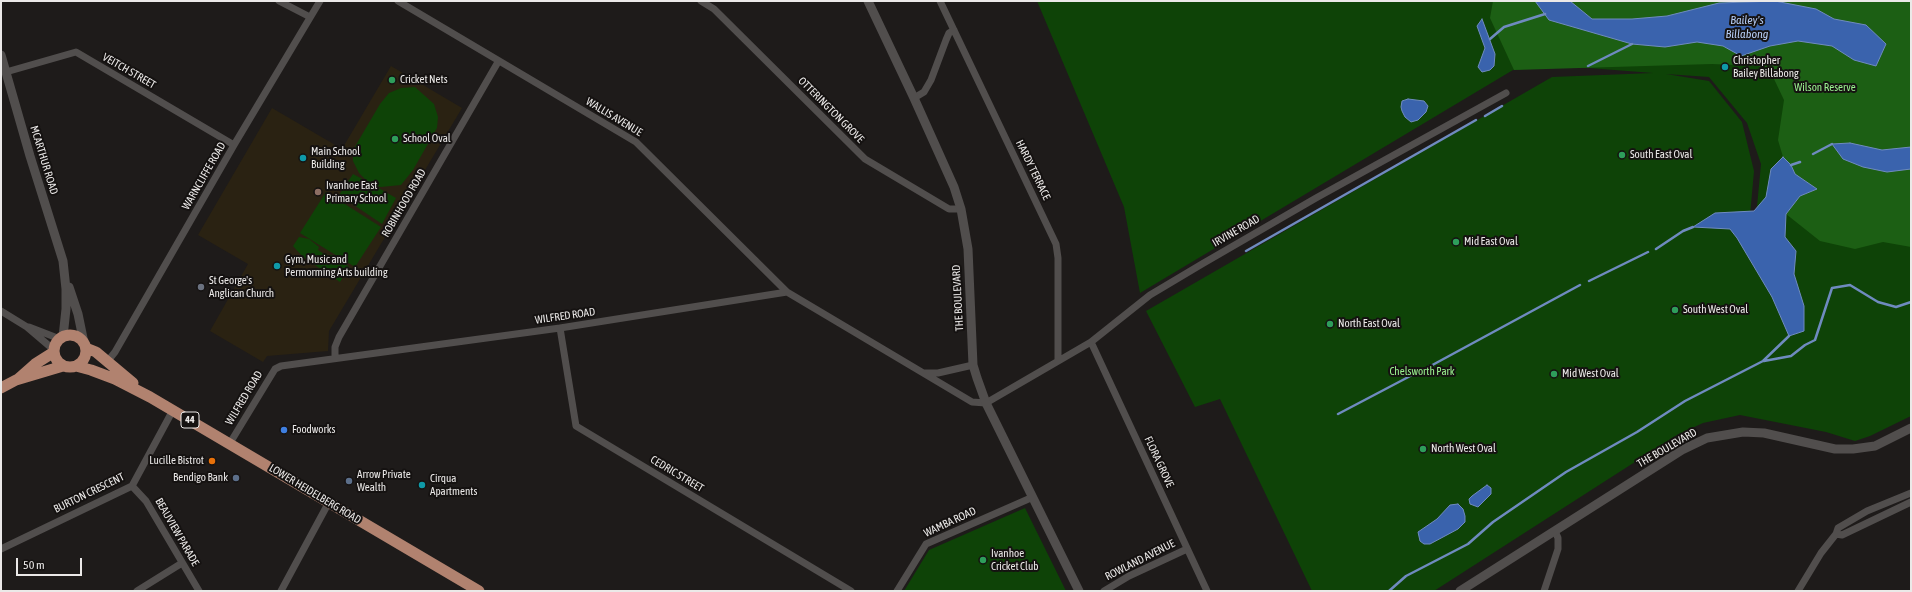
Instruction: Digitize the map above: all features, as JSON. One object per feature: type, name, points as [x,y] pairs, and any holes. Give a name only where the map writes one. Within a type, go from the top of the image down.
[{"type":"main road","name":"44","points":[[16,380],[54,351],[61,338],[71,335],[78,337],[85,345]]},
{"type":"main road","name":"LOWER HEIDELBERG ROAD","points":[[85,345],[96,352],[150,397]]},
{"type":"main road","points":[[76,366],[85,359],[85,345]]},
{"type":"main road","points":[[54,351],[56,361],[63,366]]},
{"type":"main road","name":"44","points":[[1,388],[16,380],[63,366],[67,368],[76,366]]},
{"type":"main road","name":"LOWER HEIDELBERG ROAD","points":[[76,366],[115,379],[150,397],[479,591]]},
{"type":"street","points":[[279,1],[310,17]]},
{"type":"street","name":"WARNCLIFFE ROAD","points":[[107,362],[118,346],[234,145],[320,1]]},
{"type":"street","name":"WALLIS AVENUE","points":[[398,1],[498,62],[636,142],[787,292]]},
{"type":"street","name":"OTTERINGTON GROVE","points":[[701,1],[714,9],[865,159],[949,209],[961,209]]},
{"type":"street","name":"THE BOULEVARD","points":[[868,1],[954,187],[961,209],[968,250],[974,365],[986,403],[1078,591]]},
{"type":"street","name":"HARDY TERRACE","points":[[940,1],[1056,244],[1058,258],[1058,360]]},
{"type":"street","points":[[914,98],[924,92],[931,80],[946,40],[949,34],[954,30]]},
{"type":"street","name":"VEITCH STREET","points":[[6,72],[76,52],[234,145]]},
{"type":"street","name":"MCARTHUR ROAD","points":[[1,55],[30,156],[63,261],[85,345]]},
{"type":"street","name":"ROBINHOOD ROAD","points":[[335,358],[335,347],[339,337],[498,62]]},
{"type":"street","name":"IRVINE ROAD","points":[[986,403],[1091,342],[1150,295],[1316,198],[1506,93]]},
{"type":"street","name":"MCARTHUR ROAD","points":[[61,338],[66,309],[65,272]]},
{"type":"street","points":[[787,292],[972,402],[986,403]]},
{"type":"street","name":"WILFRED ROAD","points":[[230,443],[275,369],[281,366],[560,328],[787,292]]},
{"type":"street","points":[[1,311],[27,327],[54,351]]},
{"type":"street","points":[[27,327],[61,338]]},
{"type":"street","name":"CEDRIC STREET","points":[[560,328],[576,426],[851,591]]},
{"type":"street","name":"FLORA GROVE","points":[[1091,342],[1207,591]]},
{"type":"street","points":[[924,373],[938,373],[974,365]]},
{"type":"street","name":"BURTON CRESCENT","points":[[1,548],[132,486],[172,410]]},
{"type":"street","name":"THE BOULEVARD","points":[[1460,591],[1682,450],[1707,438],[1743,432],[1764,433],[1835,448],[1853,449],[1875,446],[1911,428]]},
{"type":"street","name":"BEAUVIEW PARADE","points":[[132,486],[146,500],[199,591]]},
{"type":"street","points":[[1798,591],[1821,553],[1836,534],[1838,528],[1844,523],[1867,511],[1911,493]]},
{"type":"street","name":"WAMBA ROAD","points":[[897,591],[926,544],[1033,497]]},
{"type":"street","points":[[281,591],[329,502]]},
{"type":"street","points":[[1836,534],[1842,535],[1911,502]]},
{"type":"street","points":[[1544,591],[1558,549],[1558,538],[1555,531]]},
{"type":"street","name":"ROWLAND AVENUE","points":[[1104,591],[1129,576],[1187,548]]},
{"type":"street","points":[[137,591],[182,563]]},
{"type":"shaded area","name":"Ivanhoe East Primary School","points":[[391,66],[462,108],[329,331],[328,351],[267,356],[263,362],[210,331],[248,264],[198,235],[272,108],[342,149]]},
{"type":"green space","name":"Chelsworth Park","points":[[1037,1],[1911,1],[1911,416],[1870,436],[1855,441],[1826,432],[1740,415],[1703,423],[1677,435],[1434,591],[1312,591],[1220,399],[1195,407],[1146,311],[1552,77],[1653,73],[1563,66],[1513,70],[1140,293],[1124,207]],"holes":[[[1666,74],[1709,77],[1747,123],[1761,164],[1754,238],[1748,238],[1754,171],[1742,122],[1709,81]]]},
{"type":"green space","name":"Wilson Reserve","points":[[1493,1],[1911,1],[1911,247],[1883,242],[1855,249],[1820,241],[1786,214],[1800,196],[1817,189],[1795,174],[1791,165],[1783,157],[1778,140],[1784,100],[1774,79],[1759,66],[1712,64],[1514,70],[1490,18]]},
{"type":"green space","name":"School Oval","points":[[415,87],[434,104],[438,117],[437,128],[413,170],[401,185],[381,187],[375,186],[396,198],[382,224],[339,195],[353,174],[368,182],[359,173],[353,161],[353,150],[380,104],[389,93],[401,88]]},
{"type":"green space","points":[[326,192],[381,227],[355,267],[300,233]]},
{"type":"green space","points":[[299,237],[309,239],[319,247],[318,250],[326,255],[334,255],[349,267],[340,282],[303,257],[293,246]]},
{"type":"green space","points":[[1025,508],[1066,591],[904,591],[929,550]]},
{"type":"water","name":"Bailey's Billabong","points":[[1535,1],[1570,1],[1592,19],[1632,19],[1667,16],[1719,3],[1775,1],[1816,9],[1834,19],[1866,25],[1886,44],[1876,66],[1854,60],[1832,46],[1798,41],[1770,46],[1741,56],[1723,46],[1697,42],[1665,47],[1632,44],[1549,20]]},
{"type":"water","points":[[1482,19],[1495,54],[1494,66],[1490,70],[1482,72],[1478,67],[1485,48],[1477,26]]},
{"type":"water","points":[[1408,99],[1424,101],[1428,106],[1426,112],[1418,120],[1411,122],[1405,117],[1402,111],[1402,101]]},
{"type":"water","points":[[1850,143],[1882,150],[1911,147],[1911,169],[1887,172],[1863,167],[1843,159],[1832,144]]},
{"type":"water","points":[[1783,157],[1791,165],[1795,174],[1817,189],[1800,196],[1786,214],[1785,237],[1796,251],[1794,274],[1804,306],[1804,331],[1789,336],[1772,297],[1737,238],[1730,229],[1693,227],[1715,213],[1754,211],[1766,197],[1771,169]]},
{"type":"water","points":[[1487,485],[1491,488],[1491,494],[1478,507],[1470,504],[1469,499]]},
{"type":"water","points":[[1458,504],[1463,509],[1465,522],[1458,529],[1430,544],[1424,544],[1420,541],[1418,532],[1437,519],[1450,505]]},
{"type":"waterway","points":[[1490,39],[1504,27],[1545,14]]},
{"type":"waterway","points":[[1588,66],[1632,44]]},
{"type":"waterway","points":[[1485,116],[1502,106]]},
{"type":"waterway","points":[[1246,251],[1476,120]]},
{"type":"waterway","points":[[1813,154],[1832,144]]},
{"type":"waterway","points":[[1791,165],[1800,162]]},
{"type":"waterway","points":[[1656,249],[1683,231],[1693,227]]},
{"type":"waterway","points":[[1589,281],[1648,252]]},
{"type":"waterway","points":[[1425,369],[1580,285]]},
{"type":"waterway","points":[[1764,361],[1791,356],[1805,345],[1815,340],[1832,288],[1850,285],[1878,302],[1896,307],[1911,302]]},
{"type":"waterway","points":[[1389,591],[1406,576],[1468,544],[1493,522],[1566,472],[1637,432],[1685,401],[1763,361],[1789,336]]},
{"type":"waterway","points":[[1338,414],[1416,373]]},
{"type":"place","name":"Christopher Bailey Billabong","points":[[1725,67]]},
{"type":"place","name":"Cricket Nets","points":[[392,80]]},
{"type":"place","name":"School Oval","points":[[395,139]]},
{"type":"place","name":"South East Oval","points":[[1622,155]]},
{"type":"place","name":"Main School Building","points":[[303,158]]},
{"type":"place","name":"Ivanhoe East Primary School","points":[[318,192]]},
{"type":"place","name":"Mid East Oval","points":[[1456,242]]},
{"type":"place","name":"Gym, Music and Permorming Arts building","points":[[277,266]]},
{"type":"place","name":"St George's Anglican Church","points":[[201,287]]},
{"type":"place","name":"South West Oval","points":[[1675,310]]},
{"type":"place","name":"North East Oval","points":[[1330,324]]},
{"type":"place","name":"Mid West Oval","points":[[1554,374]]},
{"type":"place","name":"Foodworks","points":[[284,430]]},
{"type":"place","name":"North West Oval","points":[[1423,449]]},
{"type":"place","name":"Lucille Bistrot","points":[[212,461]]},
{"type":"place","name":"Bendigo Bank","points":[[236,478]]},
{"type":"place","name":"Arrow Private Wealth","points":[[349,481]]},
{"type":"place","name":"Cirqua Apartments","points":[[422,485]]},
{"type":"place","name":"Ivanhoe Cricket Club","points":[[983,560]]}]
